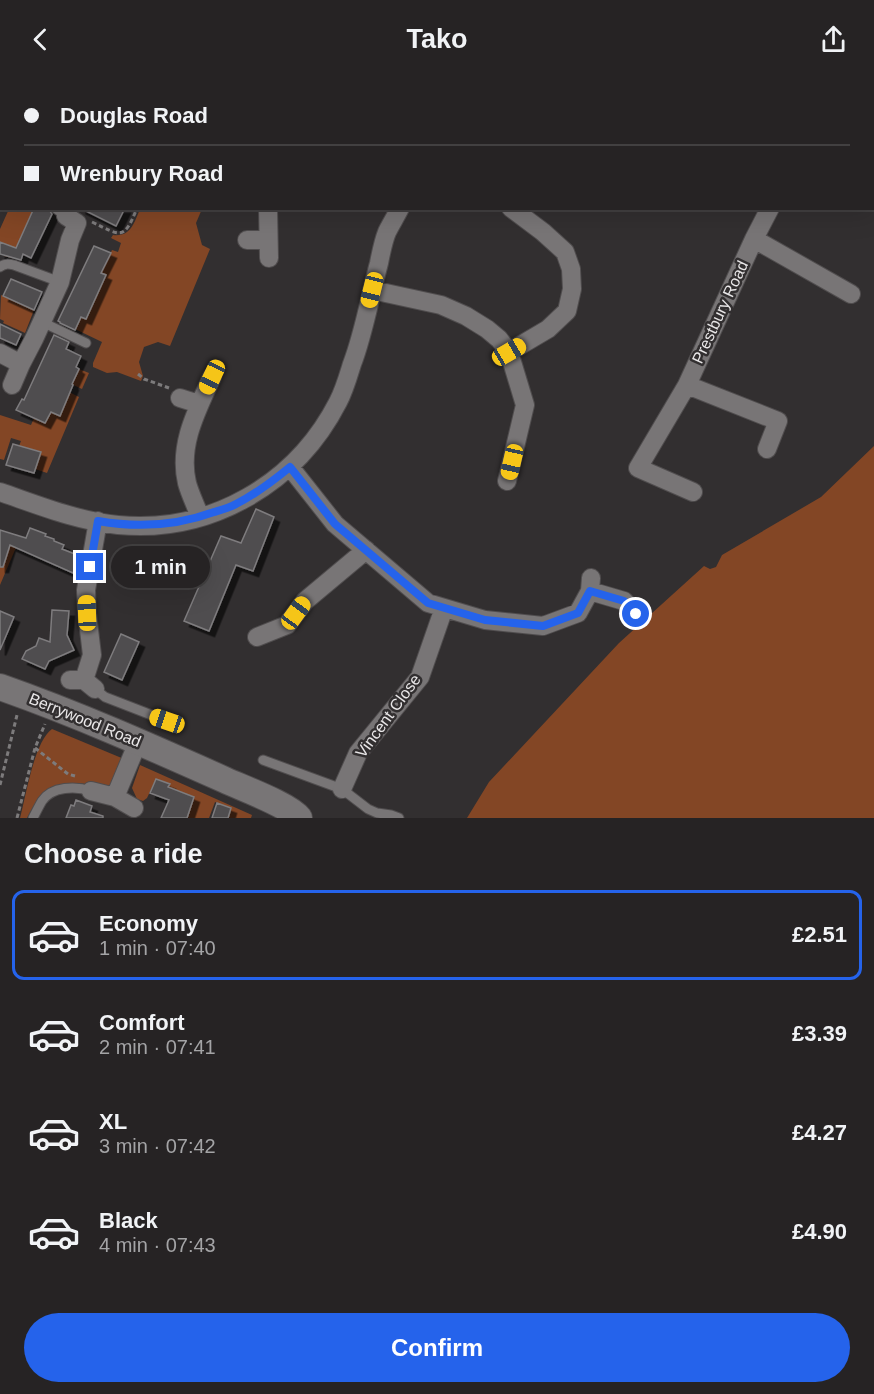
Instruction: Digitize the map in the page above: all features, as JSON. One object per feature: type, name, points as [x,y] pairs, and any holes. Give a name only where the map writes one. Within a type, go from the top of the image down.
[{"type":"street","points":[[247,240],[268,249],[268,210]]},
{"type":"street","points":[[0,492],[64,513],[117,525],[164,525],[200,517],[234,505],[267,485],[290,467],[317,437],[339,401],[354,361],[387,234],[399,210]]},
{"type":"street","points":[[509,352],[548,329],[567,311],[572,290],[571,269],[565,252],[514,210]]},
{"type":"street","name":"Prestbury Road","points":[[693,492],[633,466],[687,385],[769,210]]},
{"type":"street","points":[[12,385],[60,282],[70,240],[77,223],[61,212]]},
{"type":"street","name":"Prestbury Road","points":[[754,238],[851,294]]},
{"type":"street","points":[[372,290],[441,305],[466,316],[488,329],[509,352],[525,405],[507,481]]},
{"type":"street","points":[[0,353],[21,364]]},
{"type":"street","points":[[200,517],[187,483],[184,452],[190,427],[212,377]]},
{"type":"street","name":"Prestbury Road","points":[[687,385],[780,414],[767,449]]},
{"type":"street","points":[[180,398],[199,404]]},
{"type":"street","points":[[290,467],[335,524],[428,603],[485,620],[543,626],[578,613],[591,585],[624,601],[636,614]]},
{"type":"street","points":[[83,683],[92,656],[87,590],[98,521]]},
{"type":"street","points":[[257,637],[287,625],[305,601],[366,550]]},
{"type":"street","name":"Vincent Close","points":[[342,789],[358,753],[420,677],[444,608]]},
{"type":"street","name":"Berrywood Road","points":[[0,687],[52,705],[138,742],[272,801],[299,818]]},
{"type":"street","points":[[115,798],[138,742]]},
{"type":"street","points":[[91,791],[115,798],[138,813]]},
{"type":"lane","points":[[0,267],[8,264],[14,265],[60,282]]},
{"type":"lane","points":[[42,322],[86,343]]},
{"type":"lane","points":[[83,683],[105,697],[167,721]]},
{"type":"lane","points":[[263,760],[342,789],[368,809],[399,818]]},
{"type":"lane","points":[[33,818],[43,798],[61,789],[80,787],[91,791]]},
{"type":"path","points":[[99,225],[121,233],[132,221],[136,210]]},
{"type":"path","points":[[138,374],[144,379],[175,390],[180,398]]},
{"type":"path","points":[[17,818],[35,748],[52,705]]},
{"type":"path","points":[[0,785],[18,707]]},
{"type":"path","points":[[35,748],[68,774],[77,776]]},
{"type":"shaded area","points":[[9,210],[34,211],[11,258],[4,256],[8,245],[0,242],[0,229]]},
{"type":"shaded area","points":[[140,210],[202,210],[196,223],[202,245],[210,249],[170,346],[158,342],[144,347],[139,362],[143,376],[141,381],[117,372],[107,373],[93,367],[102,342],[75,329],[81,317],[86,319],[89,314],[84,311],[86,307],[91,309],[93,305],[88,303],[98,293],[99,278],[104,280],[106,276],[101,273],[112,250],[118,252],[121,243],[111,238],[113,235],[124,234],[134,224]]},
{"type":"shaded area","points":[[1,295],[34,310],[25,333],[3,323],[4,321],[0,319]]},
{"type":"shaded area","points":[[79,369],[89,373],[82,389],[69,383]]},
{"type":"shaded area","points":[[57,386],[79,397],[47,473],[35,469],[40,452],[19,446],[21,441],[11,438],[4,460],[0,459],[0,415],[31,425],[34,418],[45,423],[51,412],[59,416],[62,410]]},
{"type":"shaded area","points":[[874,446],[874,818],[467,818],[489,782],[619,643],[704,566],[710,569],[716,567],[722,555],[821,497]]},
{"type":"shaded area","points":[[13,536],[20,538],[0,585],[0,550]]},
{"type":"shaded area","points":[[52,729],[124,759],[116,779],[109,785],[71,783],[53,788],[39,799],[27,818],[20,818],[40,745]]},
{"type":"shaded area","points":[[140,765],[252,815],[251,818],[228,818],[231,808],[215,802],[209,818],[187,818],[194,797],[168,787],[169,784],[156,779],[147,798],[143,801],[137,799],[132,788]]},
{"type":"building","points":[[33,210],[49,210],[52,214],[31,258],[23,254],[21,260],[0,254],[0,242],[16,248]]},
{"type":"building","points":[[84,210],[124,210],[116,226]]},
{"type":"building","points":[[94,246],[111,253],[101,273],[106,275],[86,319],[81,317],[75,330],[58,321]]},
{"type":"building","points":[[11,279],[42,292],[34,310],[3,296]]},
{"type":"building","points":[[0,324],[21,334],[16,345],[0,338]]},
{"type":"building","points":[[54,335],[69,342],[66,349],[81,356],[76,367],[79,369],[60,416],[51,412],[45,423],[16,410],[22,399],[24,400]]},
{"type":"building","points":[[13,444],[41,452],[34,473],[6,465]]},
{"type":"building","points":[[256,509],[274,517],[253,571],[236,565],[209,631],[184,621],[221,536],[241,543]]},
{"type":"building","points":[[30,528],[64,545],[62,549],[80,556],[73,573],[10,545],[3,567],[0,567],[0,530],[26,538]]},
{"type":"building","points":[[52,610],[69,611],[67,635],[74,650],[49,661],[45,669],[22,659],[26,651],[36,646],[39,638],[50,642]]},
{"type":"building","points":[[0,611],[14,617],[0,650]]},
{"type":"building","points":[[121,634],[139,642],[122,680],[104,672]]},
{"type":"building","points":[[156,779],[170,784],[168,787],[194,797],[187,818],[161,818],[169,800],[150,793]]},
{"type":"building","points":[[76,800],[92,806],[90,812],[103,816],[103,818],[66,818],[71,805],[74,806]]},
{"type":"building","points":[[217,803],[231,808],[228,818],[212,818]]},
{"type":"route","points":[[90,567],[98,521],[117,525],[142,526],[164,525],[200,517],[234,505],[267,485],[290,467],[335,524],[428,603],[485,620],[543,626],[578,613],[590,591],[624,601],[636,614]]}]
